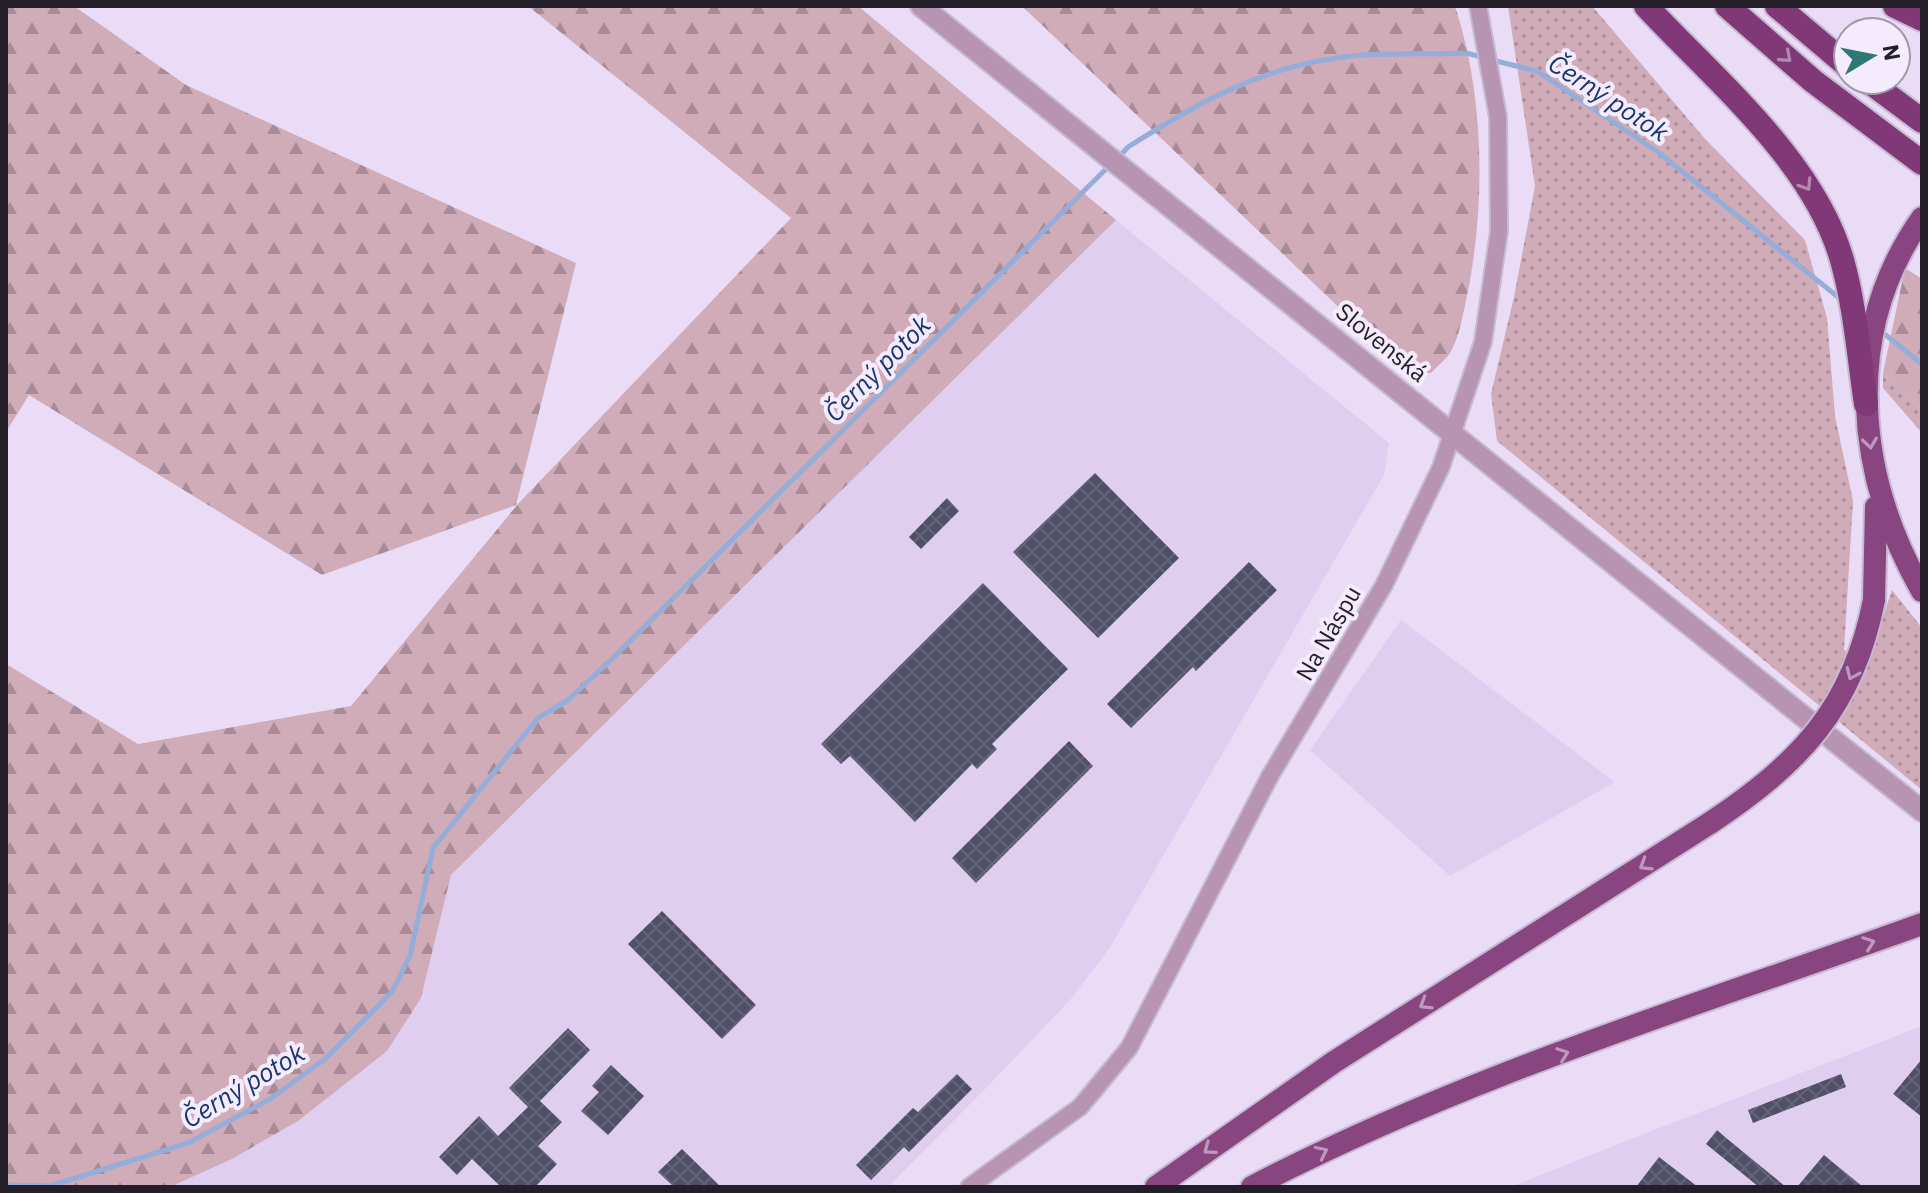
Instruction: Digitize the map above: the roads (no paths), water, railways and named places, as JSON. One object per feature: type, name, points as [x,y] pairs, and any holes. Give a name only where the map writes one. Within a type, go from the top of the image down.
[{"type":"highway","points":[[1156,1187],[1334,1062],[1710,823],[1767,782],[1817,733],[1838,705],[1854,672],[1874,600],[1876,482],[1848,289],[1830,229],[1799,174],[1757,124],[1646,6]]},
{"type":"highway","points":[[1727,6],[1813,81],[1922,163]]},
{"type":"highway","points":[[1777,6],[1832,52]]},
{"type":"highway","points":[[1895,6],[1922,19]]},
{"type":"highway","points":[[1888,96],[1922,121]]},
{"type":"highway","points":[[1866,404],[1869,354],[1878,312],[1895,265],[1922,218]]},
{"type":"highway","points":[[1876,482],[1887,521],[1922,591]]},
{"type":"highway","points":[[1252,1187],[1337,1144],[1443,1099],[1922,924]]},
{"type":"street","name":"Slovenská","points":[[921,6],[1809,721]]},
{"type":"street","name":"Na Náspu","points":[[969,1187],[1080,1107],[1129,1048],[1270,776],[1384,585],[1430,491],[1483,342],[1496,267],[1501,197],[1498,117],[1479,10]]},
{"type":"street","points":[[1832,739],[1922,811]]},
{"type":"waterway","name":"Černý potok","points":[[1118,158],[1128,147],[1200,104],[1275,72],[1346,57],[1380,54],[1466,53],[1482,57]]},
{"type":"waterway","name":"Černý potok","points":[[1492,60],[1537,71],[1658,152],[1843,301]]},
{"type":"waterway","name":"Černý potok","points":[[6,1185],[50,1186],[188,1143],[270,1099],[325,1059],[392,992],[410,956],[433,848],[538,718],[568,700],[613,658],[1110,165]]},
{"type":"waterway","name":"Černý potok","points":[[1882,332],[1922,364]]}]
